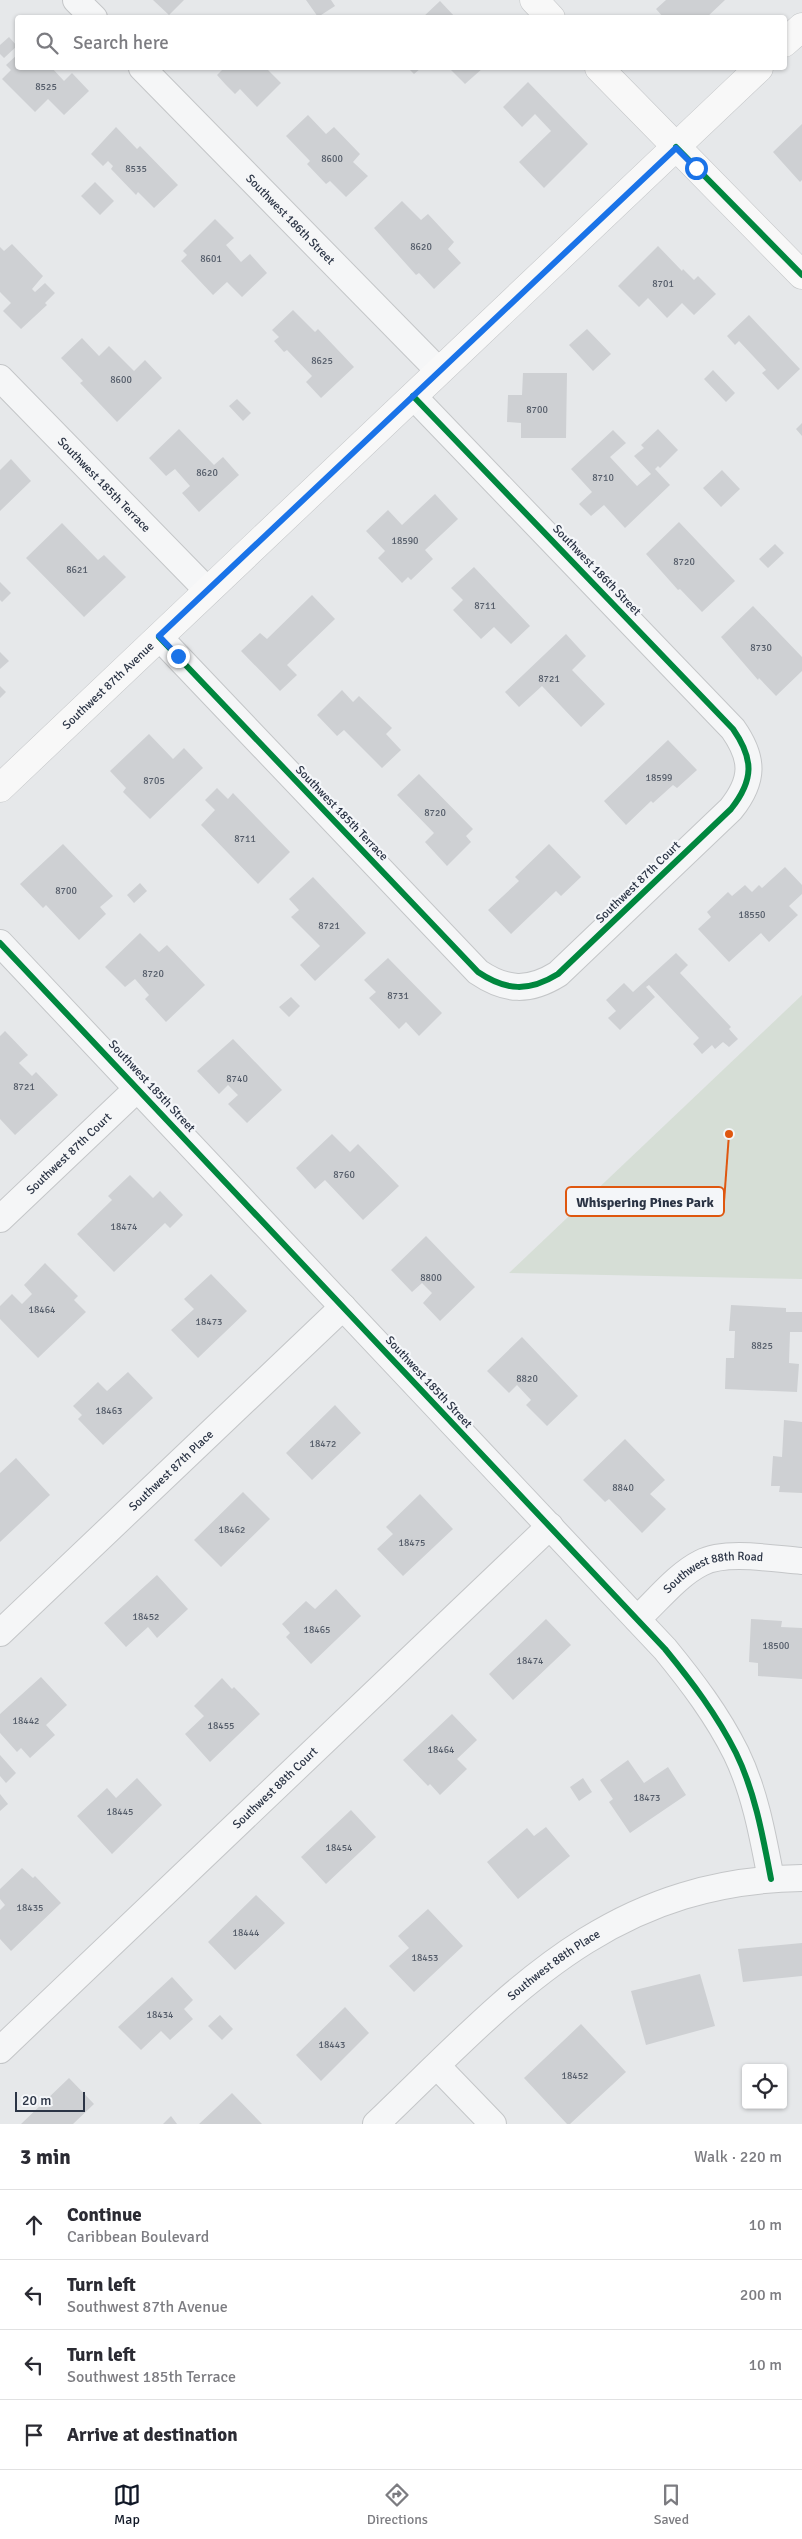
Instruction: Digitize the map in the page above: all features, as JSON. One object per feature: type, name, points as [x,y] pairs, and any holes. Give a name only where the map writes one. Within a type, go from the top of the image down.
[{"type":"street","points":[[76,0],[91,15]]},
{"type":"street","points":[[534,0],[548,15]]},
{"type":"street","points":[[787,40],[802,27]]},
{"type":"street","name":"Southwest 186th Street","points":[[144,70],[439,371]]},
{"type":"street","points":[[601,70],[802,275]]},
{"type":"street","name":"Southwest 87th Avenue","points":[[0,788],[757,70]]},
{"type":"street","name":"Southwest 185th Terrace","points":[[0,378],[208,591]]},
{"type":"street","name":"Southwest 186th Street","points":[[413,396],[733,729],[748,755],[749,769]]},
{"type":"street","name":"Southwest 185th Terrace","points":[[159,636],[478,972],[491,981],[519,988]]},
{"type":"street","name":"Southwest 87th Court","points":[[519,988],[546,981],[558,974],[587,947],[731,809],[740,798],[749,769]]},
{"type":"street","name":"Southwest 185th Street","points":[[0,943],[665,1649],[706,1701],[737,1755],[762,1830],[771,1879]]},
{"type":"street","name":"Southwest 87th Court","points":[[0,1220],[138,1088]]},
{"type":"street","name":"Southwest 87th Place","points":[[0,1634],[343,1307]]},
{"type":"street","name":"Southwest 88th Court","points":[[0,2050],[550,1526]]},
{"type":"street","name":"Southwest 88th Road","points":[[637,1620],[692,1568],[703,1562],[717,1558],[736,1557],[802,1561]]},
{"type":"street","name":"Southwest 88th Place","points":[[376,2124],[528,1982],[574,1946],[650,1906],[683,1895],[716,1886],[771,1879],[802,1878]]},
{"type":"street","points":[[437,2066],[493,2124]]},
{"type":"shaded area","points":[[802,995],[802,1279],[509,1273]]},
{"type":"building","points":[[153,0],[184,0],[169,15]]},
{"type":"building","points":[[306,0],[331,0],[335,6],[321,15],[317,15]]},
{"type":"building","points":[[666,0],[725,0],[709,15],[661,15],[656,9]]},
{"type":"building","points":[[440,1],[453,15],[425,15]]},
{"type":"building","points":[[9,37],[15,44],[15,48],[4,58],[0,54],[0,45]]},
{"type":"building","points":[[15,57],[15,70],[54,70],[64,81],[72,73],[89,91],[64,115],[48,99],[35,112],[2,79],[11,70],[6,65]]},
{"type":"building","points":[[222,70],[268,70],[281,83],[257,107],[240,89],[235,94],[217,75]]},
{"type":"building","points":[[410,70],[419,70],[414,74]]},
{"type":"building","points":[[451,70],[481,70],[465,84]]},
{"type":"building","points":[[528,82],[588,144],[544,188],[519,162],[551,131],[535,114],[522,127],[503,107]]},
{"type":"building","points":[[308,115],[326,134],[334,127],[360,154],[353,162],[368,176],[346,197],[330,181],[326,184],[307,164],[310,161],[286,136]]},
{"type":"building","points":[[802,124],[802,180],[800,182],[773,152]]},
{"type":"building","points":[[116,127],[137,149],[140,146],[178,185],[154,208],[138,192],[136,195],[111,169],[113,166],[108,161],[103,166],[91,154]]},
{"type":"building","points":[[95,182],[114,201],[100,215],[81,196]]},
{"type":"building","points":[[402,201],[421,220],[428,214],[454,242],[448,249],[461,263],[434,289],[419,273],[416,275],[374,228]]},
{"type":"building","points":[[215,219],[234,238],[226,245],[241,262],[250,254],[267,273],[242,297],[227,282],[213,295],[181,261],[187,255],[183,251]]},
{"type":"building","points":[[12,244],[43,276],[32,289],[35,292],[45,283],[55,293],[45,303],[47,305],[21,329],[3,311],[11,303],[0,292],[0,247],[4,251]]},
{"type":"building","points":[[658,246],[682,271],[683,269],[694,280],[698,276],[716,294],[694,315],[682,303],[667,318],[648,298],[639,307],[618,286]]},
{"type":"building","points":[[293,310],[315,332],[318,329],[354,367],[321,398],[306,382],[312,376],[287,350],[284,352],[274,341],[279,337],[272,330]]},
{"type":"building","points":[[749,315],[800,369],[778,390],[762,373],[766,370],[739,341],[735,345],[727,336]]},
{"type":"building","points":[[587,329],[611,354],[593,371],[569,345]]},
{"type":"building","points":[[82,338],[99,356],[109,346],[134,371],[145,360],[162,378],[117,422],[80,383],[83,381],[61,358]]},
{"type":"building","points":[[713,370],[735,393],[726,402],[704,379]]},
{"type":"building","points":[[523,373],[567,373],[566,438],[521,438],[521,423],[507,422],[508,395],[522,395]]},
{"type":"building","points":[[237,399],[251,413],[243,421],[229,406]]},
{"type":"building","points":[[802,423],[802,436],[796,429]]},
{"type":"building","points":[[179,429],[214,465],[223,457],[239,475],[199,512],[182,493],[190,486],[175,469],[166,476],[149,458]]},
{"type":"building","points":[[658,429],[678,450],[660,468],[658,466],[655,469],[670,485],[625,528],[604,505],[591,516],[579,504],[592,492],[571,469],[613,430],[626,443],[610,457],[637,486],[651,474],[634,456],[644,448],[641,445]]},
{"type":"building","points":[[11,459],[31,481],[0,511],[0,470]]},
{"type":"building","points":[[722,470],[740,489],[721,507],[703,488]]},
{"type":"building","points":[[435,494],[458,519],[425,550],[433,559],[411,580],[408,577],[402,583],[378,558],[385,551],[366,531],[388,510],[402,525]]},
{"type":"building","points":[[679,522],[735,581],[702,612],[680,589],[678,590],[646,554]]},
{"type":"building","points":[[62,523],[98,560],[104,555],[126,577],[84,617],[26,558]]},
{"type":"building","points":[[775,544],[784,553],[768,568],[759,559]]},
{"type":"building","points":[[474,567],[530,626],[511,644],[494,627],[481,639],[453,610],[463,600],[451,588]]},
{"type":"building","points":[[0,582],[11,593],[2,602],[0,600]]},
{"type":"building","points":[[312,595],[335,619],[287,665],[297,675],[280,691],[241,651],[260,633],[267,639]]},
{"type":"building","points":[[753,606],[802,657],[802,671],[776,696],[759,678],[758,680],[721,637]]},
{"type":"building","points":[[566,634],[586,656],[572,670],[605,704],[581,727],[542,686],[519,707],[505,692]]},
{"type":"building","points":[[0,652],[9,661],[0,669]]},
{"type":"building","points":[[0,686],[6,692],[0,698]]},
{"type":"building","points":[[342,690],[353,702],[359,696],[392,728],[386,734],[401,750],[382,768],[344,730],[337,736],[317,715]]},
{"type":"building","points":[[149,734],[173,759],[184,748],[203,768],[150,819],[123,792],[126,788],[110,771]]},
{"type":"building","points":[[668,740],[697,770],[677,788],[673,785],[653,803],[651,801],[626,825],[604,801]]},
{"type":"building","points":[[419,774],[473,829],[466,836],[471,842],[447,866],[425,842],[434,833],[397,795]]},
{"type":"building","points":[[217,788],[228,799],[233,793],[290,852],[258,884],[201,825],[215,810],[205,800]]},
{"type":"building","points":[[63,844],[113,896],[100,907],[106,914],[79,940],[46,905],[43,908],[20,884]]},
{"type":"building","points":[[549,844],[581,877],[561,896],[556,891],[511,934],[488,910],[519,881],[515,877]]},
{"type":"building","points":[[785,867],[802,885],[802,894],[789,906],[798,915],[769,942],[761,933],[729,962],[698,929],[711,917],[707,912],[728,892],[732,896],[745,885],[752,892],[759,885],[762,888]]},
{"type":"building","points":[[313,877],[366,933],[315,981],[300,965],[320,946],[291,917],[299,910],[289,899]]},
{"type":"building","points":[[140,883],[147,891],[134,903],[127,895]]},
{"type":"building","points":[[140,933],[159,952],[167,945],[205,985],[166,1022],[145,999],[149,995],[135,979],[125,987],[105,967]]},
{"type":"building","points":[[676,953],[688,965],[680,973],[731,1027],[729,1029],[738,1039],[729,1047],[723,1042],[715,1049],[712,1045],[702,1054],[693,1044],[699,1038],[649,985],[646,987],[655,997],[620,1030],[608,1018],[616,1011],[606,1000],[624,983],[633,992]]},
{"type":"building","points":[[388,958],[442,1013],[419,1036],[406,1022],[399,1029],[369,998],[376,992],[364,980]]},
{"type":"building","points":[[291,997],[300,1006],[289,1017],[279,1007]]},
{"type":"building","points":[[5,1031],[28,1055],[19,1063],[32,1076],[36,1072],[58,1095],[15,1135],[0,1119],[0,1036]]},
{"type":"building","points":[[233,1039],[282,1090],[247,1123],[228,1104],[238,1095],[228,1085],[219,1094],[197,1071]]},
{"type":"building","points":[[332,1134],[350,1152],[358,1144],[399,1186],[363,1220],[325,1180],[315,1189],[296,1168]]},
{"type":"building","points":[[130,1175],[153,1198],[160,1191],[183,1215],[170,1228],[165,1223],[114,1272],[77,1234],[112,1200],[108,1196]]},
{"type":"building","points":[[426,1236],[475,1287],[440,1321],[423,1303],[432,1293],[422,1283],[412,1292],[391,1270]]},
{"type":"building","points":[[45,1263],[78,1296],[74,1300],[86,1312],[38,1358],[0,1319],[0,1306],[12,1294],[22,1304],[32,1294],[24,1285]]},
{"type":"building","points":[[211,1274],[247,1311],[198,1358],[171,1330],[194,1309],[184,1299]]},
{"type":"building","points":[[731,1305],[786,1308],[786,1312],[802,1312],[802,1332],[790,1332],[789,1363],[799,1364],[797,1392],[725,1389],[726,1358],[734,1358],[735,1331],[729,1331]]},
{"type":"building","points":[[522,1337],[578,1396],[547,1426],[526,1405],[531,1400],[517,1385],[509,1393],[487,1371]]},
{"type":"building","points":[[128,1372],[153,1398],[103,1445],[78,1419],[82,1415],[73,1406],[98,1382],[107,1391]]},
{"type":"building","points":[[335,1405],[361,1433],[312,1480],[286,1453]]},
{"type":"building","points":[[784,1420],[802,1422],[802,1493],[779,1492],[780,1486],[771,1486],[773,1456],[782,1457]]},
{"type":"building","points":[[625,1439],[665,1480],[650,1494],[666,1509],[642,1533],[609,1499],[605,1502],[583,1480]]},
{"type":"building","points":[[16,1458],[50,1495],[0,1542],[0,1473]]},
{"type":"building","points":[[243,1492],[270,1519],[221,1567],[194,1540]]},
{"type":"building","points":[[420,1494],[453,1529],[403,1576],[377,1549],[393,1534],[386,1527]]},
{"type":"building","points":[[157,1575],[188,1609],[157,1638],[148,1627],[126,1647],[104,1623]]},
{"type":"building","points":[[336,1589],[361,1616],[311,1664],[286,1637],[290,1633],[282,1624],[306,1601],[315,1609]]},
{"type":"building","points":[[546,1619],[571,1645],[513,1700],[489,1674]]},
{"type":"building","points":[[751,1619],[782,1621],[781,1627],[802,1628],[802,1679],[758,1676],[758,1663],[749,1662]]},
{"type":"building","points":[[41,1677],[67,1705],[46,1725],[55,1735],[30,1758],[21,1748],[17,1752],[0,1733],[0,1714]]},
{"type":"building","points":[[222,1678],[232,1689],[234,1687],[260,1714],[210,1762],[185,1734],[204,1716],[194,1706]]},
{"type":"building","points":[[452,1714],[477,1740],[457,1759],[467,1769],[440,1795],[430,1784],[428,1786],[403,1760]]},
{"type":"building","points":[[0,1755],[16,1773],[6,1783],[0,1776]]},
{"type":"building","points":[[628,1760],[644,1783],[668,1767],[686,1795],[630,1833],[609,1802],[613,1799],[600,1780]]},
{"type":"building","points":[[137,1778],[162,1805],[112,1854],[77,1816],[107,1788],[116,1798]]},
{"type":"building","points":[[583,1778],[592,1792],[579,1801],[570,1787]]},
{"type":"building","points":[[0,1794],[8,1804],[0,1811]]},
{"type":"building","points":[[351,1810],[376,1837],[326,1884],[301,1857]]},
{"type":"building","points":[[546,1827],[570,1856],[518,1899],[487,1862],[527,1828],[534,1836]]},
{"type":"building","points":[[22,1868],[33,1878],[35,1876],[61,1903],[11,1951],[0,1939],[0,1910],[5,1905],[0,1899],[0,1889]]},
{"type":"building","points":[[256,1895],[285,1923],[235,1970],[208,1942]]},
{"type":"building","points":[[428,1909],[463,1946],[414,1992],[389,1966],[409,1948],[398,1936]]},
{"type":"building","points":[[802,1943],[802,1976],[743,1982],[738,1949]]},
{"type":"building","points":[[700,1974],[715,2026],[646,2045],[631,1991]]},
{"type":"building","points":[[172,1977],[193,2000],[184,2009],[193,2019],[170,2040],[161,2031],[141,2050],[118,2027]]},
{"type":"building","points":[[345,2007],[369,2033],[321,2081],[296,2055]]},
{"type":"building","points":[[220,2015],[233,2029],[222,2040],[208,2026]]},
{"type":"building","points":[[581,2024],[626,2072],[570,2124],[567,2124],[524,2078]]},
{"type":"building","points":[[69,2078],[94,2104],[73,2124],[21,2124]]},
{"type":"building","points":[[232,2093],[262,2124],[199,2124],[215,2109]]},
{"type":"building","points":[[171,2116],[177,2124],[163,2124]]},
{"type":"cycle path","points":[[676,147],[802,275]]},
{"type":"cycle path","points":[[159,637],[478,972],[498,983],[518,987],[537,984],[558,974],[731,809],[744,788],[747,779],[748,760],[745,750],[733,729],[413,396]]},
{"type":"cycle path","points":[[0,943],[665,1649],[704,1699],[721,1725],[743,1768],[753,1799],[771,1879]]},
{"type":"place","name":"Whispering Pines Park","points":[[729,1134]]},
{"type":"route","points":[[178,656],[159,636],[439,371],[676,148],[696,168]]}]
